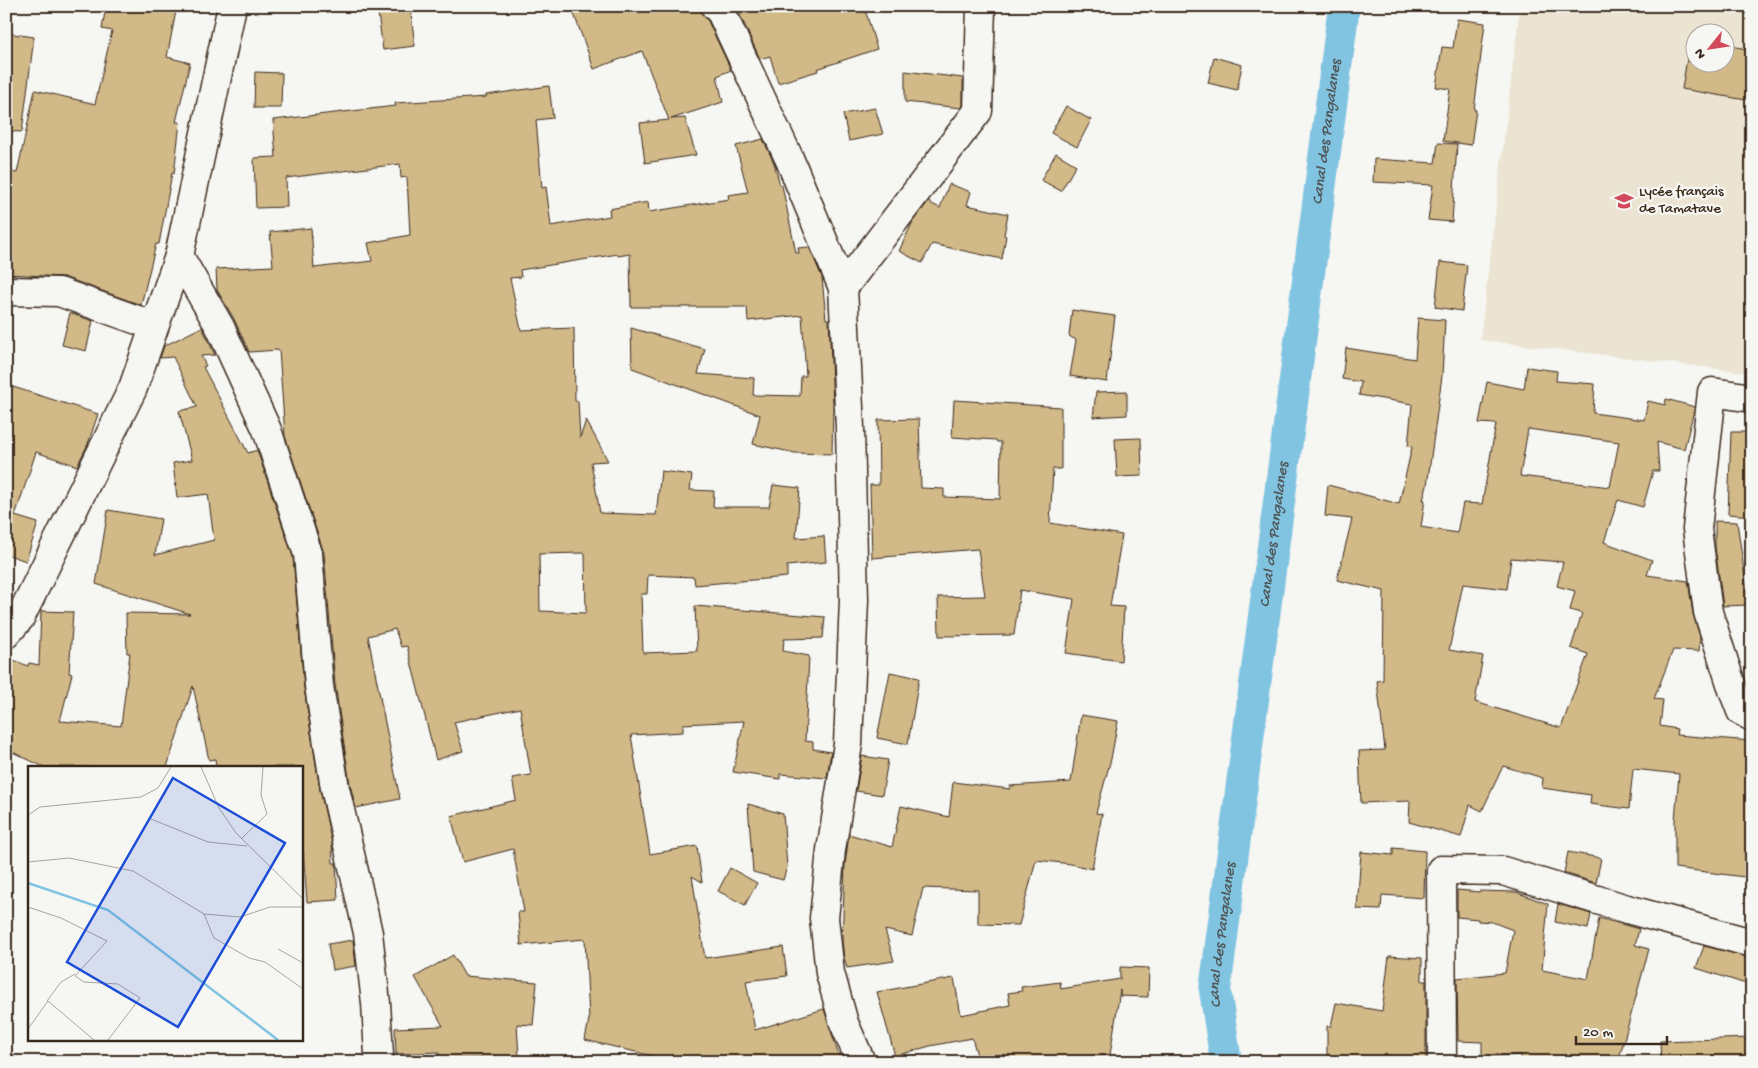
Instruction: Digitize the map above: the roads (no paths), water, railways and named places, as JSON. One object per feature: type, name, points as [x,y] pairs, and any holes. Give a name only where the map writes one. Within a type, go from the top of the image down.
[{"type":"street","points":[[6,634],[20,618],[133,388],[180,256],[232,6]]},
{"type":"street","points":[[715,6],[721,12],[789,158],[843,288],[850,428],[854,600],[848,744],[831,850],[824,918],[830,973],[844,1023],[861,1062]]},
{"type":"street","points":[[843,288],[978,111],[981,6]]},
{"type":"street","points":[[180,256],[220,328],[267,430],[308,554],[319,686],[335,788],[368,933],[376,1003],[379,1055]]},
{"type":"street","points":[[6,291],[59,292],[154,326]]},
{"type":"street","points":[[1752,398],[1712,392],[1697,529],[1708,612],[1741,711],[1752,716]]},
{"type":"street","points":[[1442,1062],[1441,870],[1503,871],[1627,909],[1752,943]]},
{"type":"waterway","name":"Canal des Pangalanes","points":[[1226,1062],[1215,990],[1344,6]]},
{"type":"place","name":"Lycée français de Tamatave","points":[[1624,201]]}]
